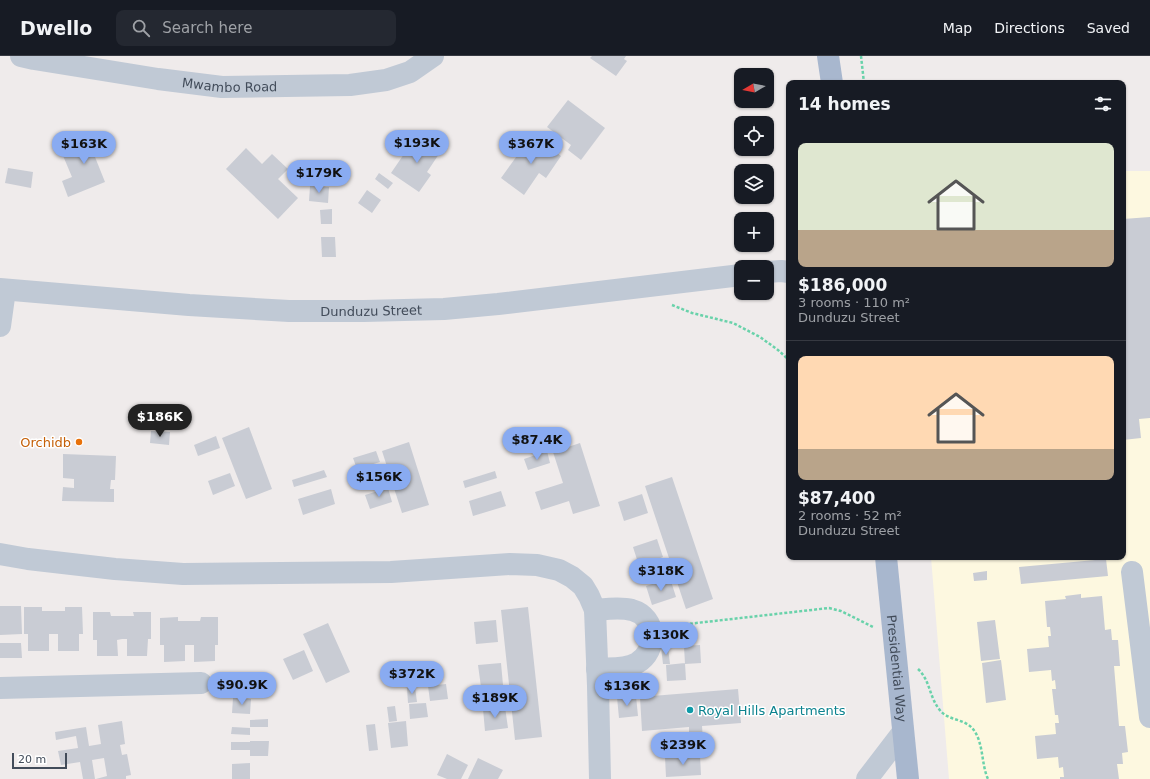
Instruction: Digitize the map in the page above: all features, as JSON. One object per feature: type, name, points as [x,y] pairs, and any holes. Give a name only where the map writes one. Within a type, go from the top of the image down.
[{"type":"main road","points":[[828,56],[832,80]]},
{"type":"main road","name":"Presidential Way","points":[[886,560],[908,779]]},
{"type":"street","name":"Mwambo Road","points":[[21,56],[142,76],[222,87],[350,84],[386,80],[410,72],[433,56]]},
{"type":"street","name":"Dunduzu Street","points":[[2,289],[189,305],[274,310],[357,311],[444,309],[498,304],[734,275]]},
{"type":"street","points":[[0,326],[2,289]]},
{"type":"street","points":[[0,554],[28,559],[91,566],[183,574],[383,572],[510,564],[537,565],[559,570],[572,577],[583,586],[595,610],[600,779]]},
{"type":"street","points":[[1132,572],[1150,717]]},
{"type":"street","points":[[595,610],[622,608],[633,610],[643,616],[650,625],[653,636],[651,647],[645,657],[636,664],[625,667],[597,669]]},
{"type":"street","points":[[0,688],[201,683]]},
{"type":"street","points":[[867,779],[903,732]]},
{"type":"path","points":[[861,56],[864,80]]},
{"type":"path","points":[[648,285],[664,300],[673,305],[692,313],[732,323],[760,336],[786,357]]},
{"type":"path","points":[[650,625],[664,627],[828,608],[842,611],[875,628]]},
{"type":"path","points":[[916,667],[923,673],[928,682],[935,704],[940,711],[948,717],[972,728],[977,736],[988,779]]},
{"type":"shaded area","points":[[1126,171],[1150,171],[1150,779],[949,779],[931,560],[1126,560]]},
{"type":"building","points":[[592,56],[626,56],[624,59],[627,61],[616,76],[590,58]]},
{"type":"building","points":[[568,100],[605,128],[581,160],[568,150],[571,145],[547,127]]},
{"type":"building","points":[[103,134],[110,151],[95,157],[105,182],[68,197],[62,181],[72,177],[61,151]]},
{"type":"building","points":[[417,135],[441,151],[427,172],[431,175],[419,192],[391,173]]},
{"type":"building","points":[[532,135],[561,156],[546,178],[539,173],[524,195],[501,178]]},
{"type":"building","points":[[246,148],[262,164],[272,154],[288,169],[278,179],[298,198],[278,219],[226,169]]},
{"type":"building","points":[[8,168],[33,172],[31,188],[5,183]]},
{"type":"building","points":[[379,173],[393,183],[388,189],[375,179]]},
{"type":"building","points":[[310,186],[329,187],[328,203],[309,201]]},
{"type":"building","points":[[367,190],[381,200],[372,213],[358,203]]},
{"type":"building","points":[[332,209],[332,224],[321,224],[320,210]]},
{"type":"building","points":[[1150,217],[1150,418],[1139,419],[1141,438],[1126,440],[1126,219]]},
{"type":"building","points":[[321,237],[335,237],[336,257],[322,257]]},
{"type":"building","points":[[249,427],[272,489],[246,499],[222,438]]},
{"type":"building","points":[[151,431],[170,432],[169,445],[150,443]]},
{"type":"building","points":[[216,436],[220,448],[198,456],[194,445]]},
{"type":"building","points":[[409,442],[429,505],[402,513],[382,451]]},
{"type":"building","points":[[580,443],[600,506],[573,514],[569,501],[541,510],[535,492],[563,483],[553,452]]},
{"type":"building","points":[[376,451],[380,462],[357,469],[353,458]]},
{"type":"building","points":[[547,451],[550,463],[528,470],[524,459]]},
{"type":"building","points":[[63,454],[116,456],[115,480],[111,480],[110,489],[114,489],[114,502],[62,501],[63,487],[74,488],[74,479],[63,478]]},
{"type":"building","points":[[324,470],[327,477],[294,487],[292,480]]},
{"type":"building","points":[[495,471],[497,478],[465,488],[463,481]]},
{"type":"building","points":[[230,473],[235,486],[213,495],[208,481]]},
{"type":"building","points":[[672,477],[713,599],[686,609],[645,486]]},
{"type":"building","points":[[388,488],[392,502],[370,509],[365,495]]},
{"type":"building","points":[[331,489],[335,504],[303,515],[298,499]]},
{"type":"building","points":[[501,491],[506,506],[473,516],[469,501]]},
{"type":"building","points":[[642,494],[648,513],[624,521],[618,502]]},
{"type":"building","points":[[657,539],[663,557],[639,566],[633,547]]},
{"type":"building","points":[[1106,560],[1108,576],[1021,584],[1019,567]]},
{"type":"building","points":[[987,571],[987,580],[974,581],[973,573]]},
{"type":"building","points":[[670,578],[676,597],[652,605],[646,586]]},
{"type":"building","points":[[1081,594],[1081,598],[1102,596],[1105,630],[1111,629],[1112,640],[1118,640],[1120,666],[1114,666],[1119,726],[1125,726],[1128,752],[1122,753],[1123,764],[1117,764],[1119,779],[1060,779],[1060,777],[1064,777],[1063,767],[1059,768],[1058,757],[1037,759],[1035,736],[1056,734],[1055,723],[1059,723],[1058,715],[1055,715],[1052,689],[1056,689],[1055,680],[1052,681],[1051,670],[1029,672],[1027,649],[1049,647],[1048,636],[1051,636],[1050,627],[1047,627],[1045,601],[1066,599],[1065,596]]},
{"type":"building","points":[[0,606],[21,606],[22,634],[0,635]]},
{"type":"building","points":[[24,607],[42,607],[42,611],[65,611],[65,607],[82,607],[83,634],[79,634],[79,651],[58,651],[58,634],[49,634],[49,651],[28,651],[28,634],[24,634]]},
{"type":"building","points":[[528,607],[542,737],[515,740],[501,610]]},
{"type":"building","points":[[93,612],[110,612],[111,616],[134,616],[133,612],[151,612],[151,639],[148,639],[147,656],[127,656],[127,639],[122,639],[117,640],[118,656],[97,656],[97,640],[93,640]]},
{"type":"building","points":[[178,617],[178,621],[200,621],[201,617],[218,617],[218,645],[215,645],[215,661],[194,662],[194,645],[185,645],[185,661],[164,662],[164,645],[160,645],[160,618]]},
{"type":"building","points":[[496,620],[498,642],[476,644],[474,622]]},
{"type":"building","points":[[995,620],[1000,659],[981,661],[977,622]]},
{"type":"building","points":[[328,623],[350,672],[326,683],[303,634]]},
{"type":"building","points":[[676,632],[683,632],[684,645],[677,646]]},
{"type":"building","points":[[0,643],[21,643],[22,658],[0,658]]},
{"type":"building","points":[[700,645],[701,663],[685,664],[684,646]]},
{"type":"building","points":[[661,647],[668,647],[670,664],[663,664]]},
{"type":"building","points":[[304,650],[313,671],[293,680],[283,659]]},
{"type":"building","points":[[1001,660],[1006,700],[986,703],[982,663]]},
{"type":"building","points":[[501,663],[503,685],[481,687],[478,665]]},
{"type":"building","points":[[685,663],[686,680],[667,681],[666,665]]},
{"type":"building","points":[[446,684],[448,699],[430,701],[428,686]]},
{"type":"building","points":[[415,687],[417,702],[408,703],[407,688]]},
{"type":"building","name":"Royal Hills Apartments","points":[[738,689],[741,723],[702,726],[703,740],[696,740],[697,753],[685,754],[684,739],[689,739],[689,727],[642,731],[640,697]]},
{"type":"building","points":[[636,696],[638,716],[619,718],[617,697]]},
{"type":"building","points":[[233,698],[251,699],[250,714],[232,713]]},
{"type":"building","points":[[426,703],[428,717],[410,719],[409,704]]},
{"type":"building","points":[[395,706],[397,721],[389,722],[387,707]]},
{"type":"building","points":[[505,707],[508,728],[485,731],[483,709]]},
{"type":"building","points":[[268,719],[268,727],[250,727],[250,720]]},
{"type":"building","points":[[122,721],[125,744],[120,745],[122,755],[127,754],[131,775],[126,776],[126,779],[96,779],[107,776],[104,758],[92,760],[95,779],[83,779],[80,762],[61,765],[58,751],[78,748],[76,736],[56,740],[55,732],[86,727],[89,746],[101,744],[98,725]]},
{"type":"building","points":[[406,721],[408,746],[391,748],[388,723]]},
{"type":"building","points":[[375,724],[378,750],[369,751],[366,725]]},
{"type":"building","points":[[232,727],[250,728],[250,735],[231,734]]},
{"type":"building","points":[[250,741],[269,741],[268,756],[250,756]]},
{"type":"building","points":[[231,742],[250,742],[250,750],[231,750]]},
{"type":"building","points":[[447,754],[468,765],[461,779],[447,779],[437,775]]},
{"type":"building","points":[[700,755],[701,775],[666,777],[665,757]]},
{"type":"building","points":[[478,758],[503,770],[498,779],[468,779]]},
{"type":"building","points":[[250,763],[250,779],[232,779],[232,764]]},
{"type":"place","name":"Orchidb","points":[[79,442]]},
{"type":"place","name":"Royal Hills Apartments","points":[[690,710]]}]
